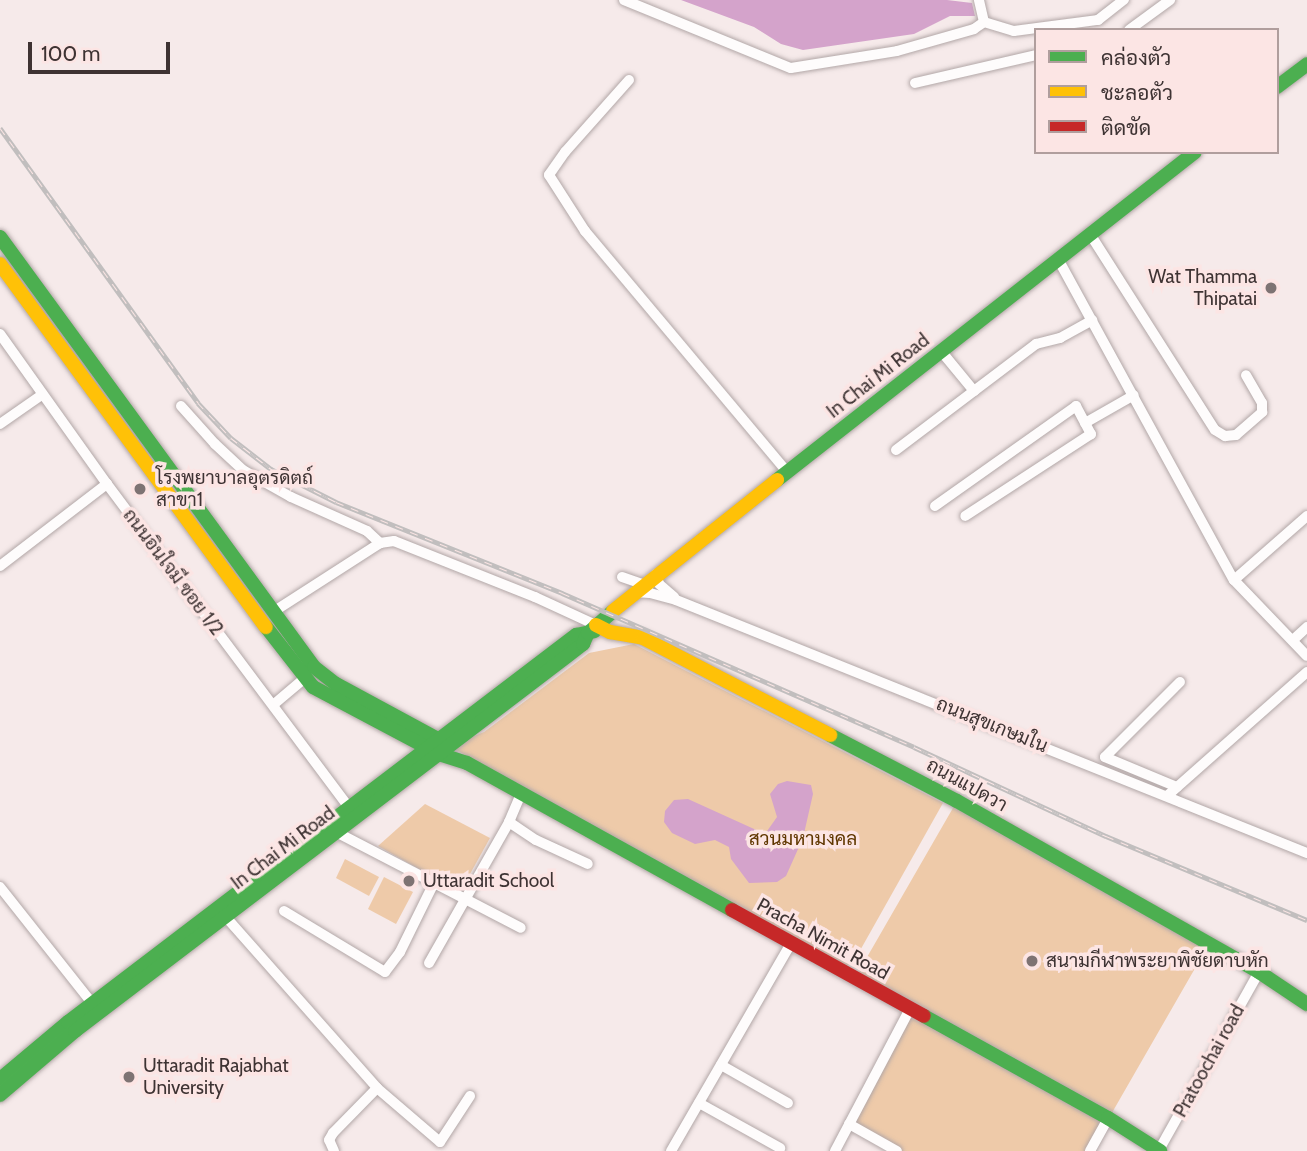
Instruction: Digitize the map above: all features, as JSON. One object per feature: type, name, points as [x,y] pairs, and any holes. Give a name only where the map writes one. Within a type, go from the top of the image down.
[{"type":"main road","points":[[1279,85],[1307,64]]},
{"type":"main road","name":"In Chai Mi Road","points":[[333,827],[349,807],[583,644],[592,629],[656,574],[1192,154]]},
{"type":"main road","points":[[0,237],[321,674],[438,747]]},
{"type":"main road","points":[[2,273],[305,678],[330,697],[438,747]]},
{"type":"main road","points":[[608,614],[608,622],[614,632]]},
{"type":"main road","name":"ถนนแปดวา","points":[[592,629],[643,638],[810,723],[957,801],[1259,972],[1307,1004]]},
{"type":"main road","name":"In Chai Mi Road","points":[[0,1079],[438,747]]},
{"type":"main road","name":"Pracha Nimit Road","points":[[438,747],[1108,1118],[1160,1151]]},
{"type":"main road","name":"In Chai Mi Road","points":[[0,1095],[96,1008]]},
{"type":"street","points":[[624,0],[791,68],[897,51],[974,29],[984,22]]},
{"type":"street","points":[[979,0],[984,22]]},
{"type":"street","points":[[1037,28],[1098,20],[1125,0]]},
{"type":"street","points":[[1132,28],[1170,0]]},
{"type":"street","points":[[984,22],[1014,31],[1034,28]]},
{"type":"street","points":[[915,83],[1034,55]]},
{"type":"street","points":[[629,80],[565,152],[549,175],[585,230],[787,472]]},
{"type":"street","points":[[1090,234],[1215,430],[1225,436],[1236,435],[1262,412],[1262,403],[1246,374]]},
{"type":"street","points":[[1058,259],[1234,580],[1307,656]]},
{"type":"street","points":[[896,450],[1036,344],[1060,338],[1092,320]]},
{"type":"street","name":"ถนนอินใจมี ซอย 1/2","points":[[0,334],[107,484],[349,807]]},
{"type":"street","points":[[941,351],[974,391]]},
{"type":"street","points":[[0,424],[43,394]]},
{"type":"street","points":[[1085,423],[1134,395]]},
{"type":"street","points":[[181,406],[243,470],[291,497],[367,531],[380,543]]},
{"type":"street","points":[[935,506],[1076,406],[1091,434],[965,516]]},
{"type":"street","points":[[0,566],[107,484]]},
{"type":"street","points":[[1234,580],[1307,516]]},
{"type":"street","points":[[273,612],[380,543],[394,541],[422,551],[592,629]]},
{"type":"street","name":"ถนนสุขเกษมใน","points":[[656,574],[659,584],[677,600]]},
{"type":"street","name":"ถนนสุขเกษมใน","points":[[622,577],[639,588],[677,600],[1307,853]]},
{"type":"street","points":[[1293,640],[1307,626]]},
{"type":"street","points":[[1167,796],[1307,672]]},
{"type":"street","points":[[273,705],[305,678]]},
{"type":"street","points":[[1177,787],[1105,757],[1181,682]]},
{"type":"street","points":[[429,963],[509,822],[521,794]]},
{"type":"street","points":[[509,822],[536,839],[588,864]]},
{"type":"street","points":[[333,827],[521,928]]},
{"type":"street","points":[[284,911],[386,972],[400,952],[434,883]]},
{"type":"street","points":[[0,887],[96,1008]]},
{"type":"street","points":[[222,912],[377,1088],[438,1147],[470,1096]]},
{"type":"street","points":[[672,1151],[792,943]]},
{"type":"street","name":"Pratoochai road","points":[[1160,1151],[1259,972]]},
{"type":"street","points":[[835,1151],[910,1009]]},
{"type":"street","points":[[721,1065],[788,1103]]},
{"type":"street","points":[[334,1151],[329,1140],[333,1133],[377,1088]]},
{"type":"street","points":[[699,1103],[780,1148]]},
{"type":"street","points":[[1090,1151],[1108,1118]]},
{"type":"street","points":[[849,1124],[897,1151]]},
{"type":"green space","name":"สวนมหามงคล","points":[[634,644],[943,803],[853,963],[837,969],[632,855],[450,746],[484,732],[589,653]]},
{"type":"green space","name":"สนามกีฬาพระยาพิชัยดาบหัก","points":[[957,801],[1209,944],[1090,1151],[897,1151],[849,1124],[910,1009],[855,978]]},
{"type":"green space","points":[[425,804],[490,838],[460,892],[378,846]]},
{"type":"green space","points":[[345,859],[379,877],[369,896],[336,878]]},
{"type":"green space","points":[[384,877],[413,892],[396,924],[368,909]]},
{"type":"shaded area","points":[[681,0],[947,0],[972,3],[975,16],[950,16],[914,34],[803,50],[781,44],[754,27]]},
{"type":"shaded area","points":[[787,781],[811,785],[813,794],[803,838],[786,876],[777,882],[749,883],[731,859],[729,847],[715,840],[695,844],[672,833],[664,822],[665,811],[674,800],[688,799],[765,834],[777,817],[770,794],[778,784]]},
{"type":"railway","points":[[0,128],[198,403],[231,438],[271,469],[336,502],[562,593],[914,747],[1106,836],[1307,920]]},
{"type":"traffic: fast","points":[[1279,85],[1307,64]]},
{"type":"traffic: fast","points":[[777,480],[1192,154]]},
{"type":"traffic: fast","points":[[0,237],[314,667],[336,684],[445,743]]},
{"type":"traffic: fast","points":[[0,1095],[75,1031],[583,644],[588,633],[613,611]]},
{"type":"traffic: fast","points":[[266,627],[313,687],[439,754],[467,763],[732,910]]},
{"type":"traffic: fast","points":[[0,1079],[68,1022],[576,635],[595,631]]},
{"type":"traffic: fast","points":[[830,735],[957,801],[1259,972],[1307,1004]]},
{"type":"traffic: fast","points":[[924,1016],[1108,1118],[1160,1151]]},
{"type":"traffic: slow","points":[[0,264],[266,627]]},
{"type":"traffic: slow","points":[[613,611],[777,480]]},
{"type":"traffic: slow","points":[[596,625],[610,632],[643,638],[830,735]]},
{"type":"traffic: jam","points":[[732,910],[924,1016]]},
{"type":"place","name":"Wat Thamma Thipatai","points":[[1271,288]]},
{"type":"place","name":"โรงพยาบาลอุตรดิตถ์ สาขา1","points":[[140,489]]},
{"type":"place","name":"Uttaradit School","points":[[409,881]]},
{"type":"place","name":"สนามกีฬาพระยาพิชัยดาบหัก","points":[[1032,961]]},
{"type":"place","name":"Uttaradit Rajabhat University","points":[[129,1077]]}]
